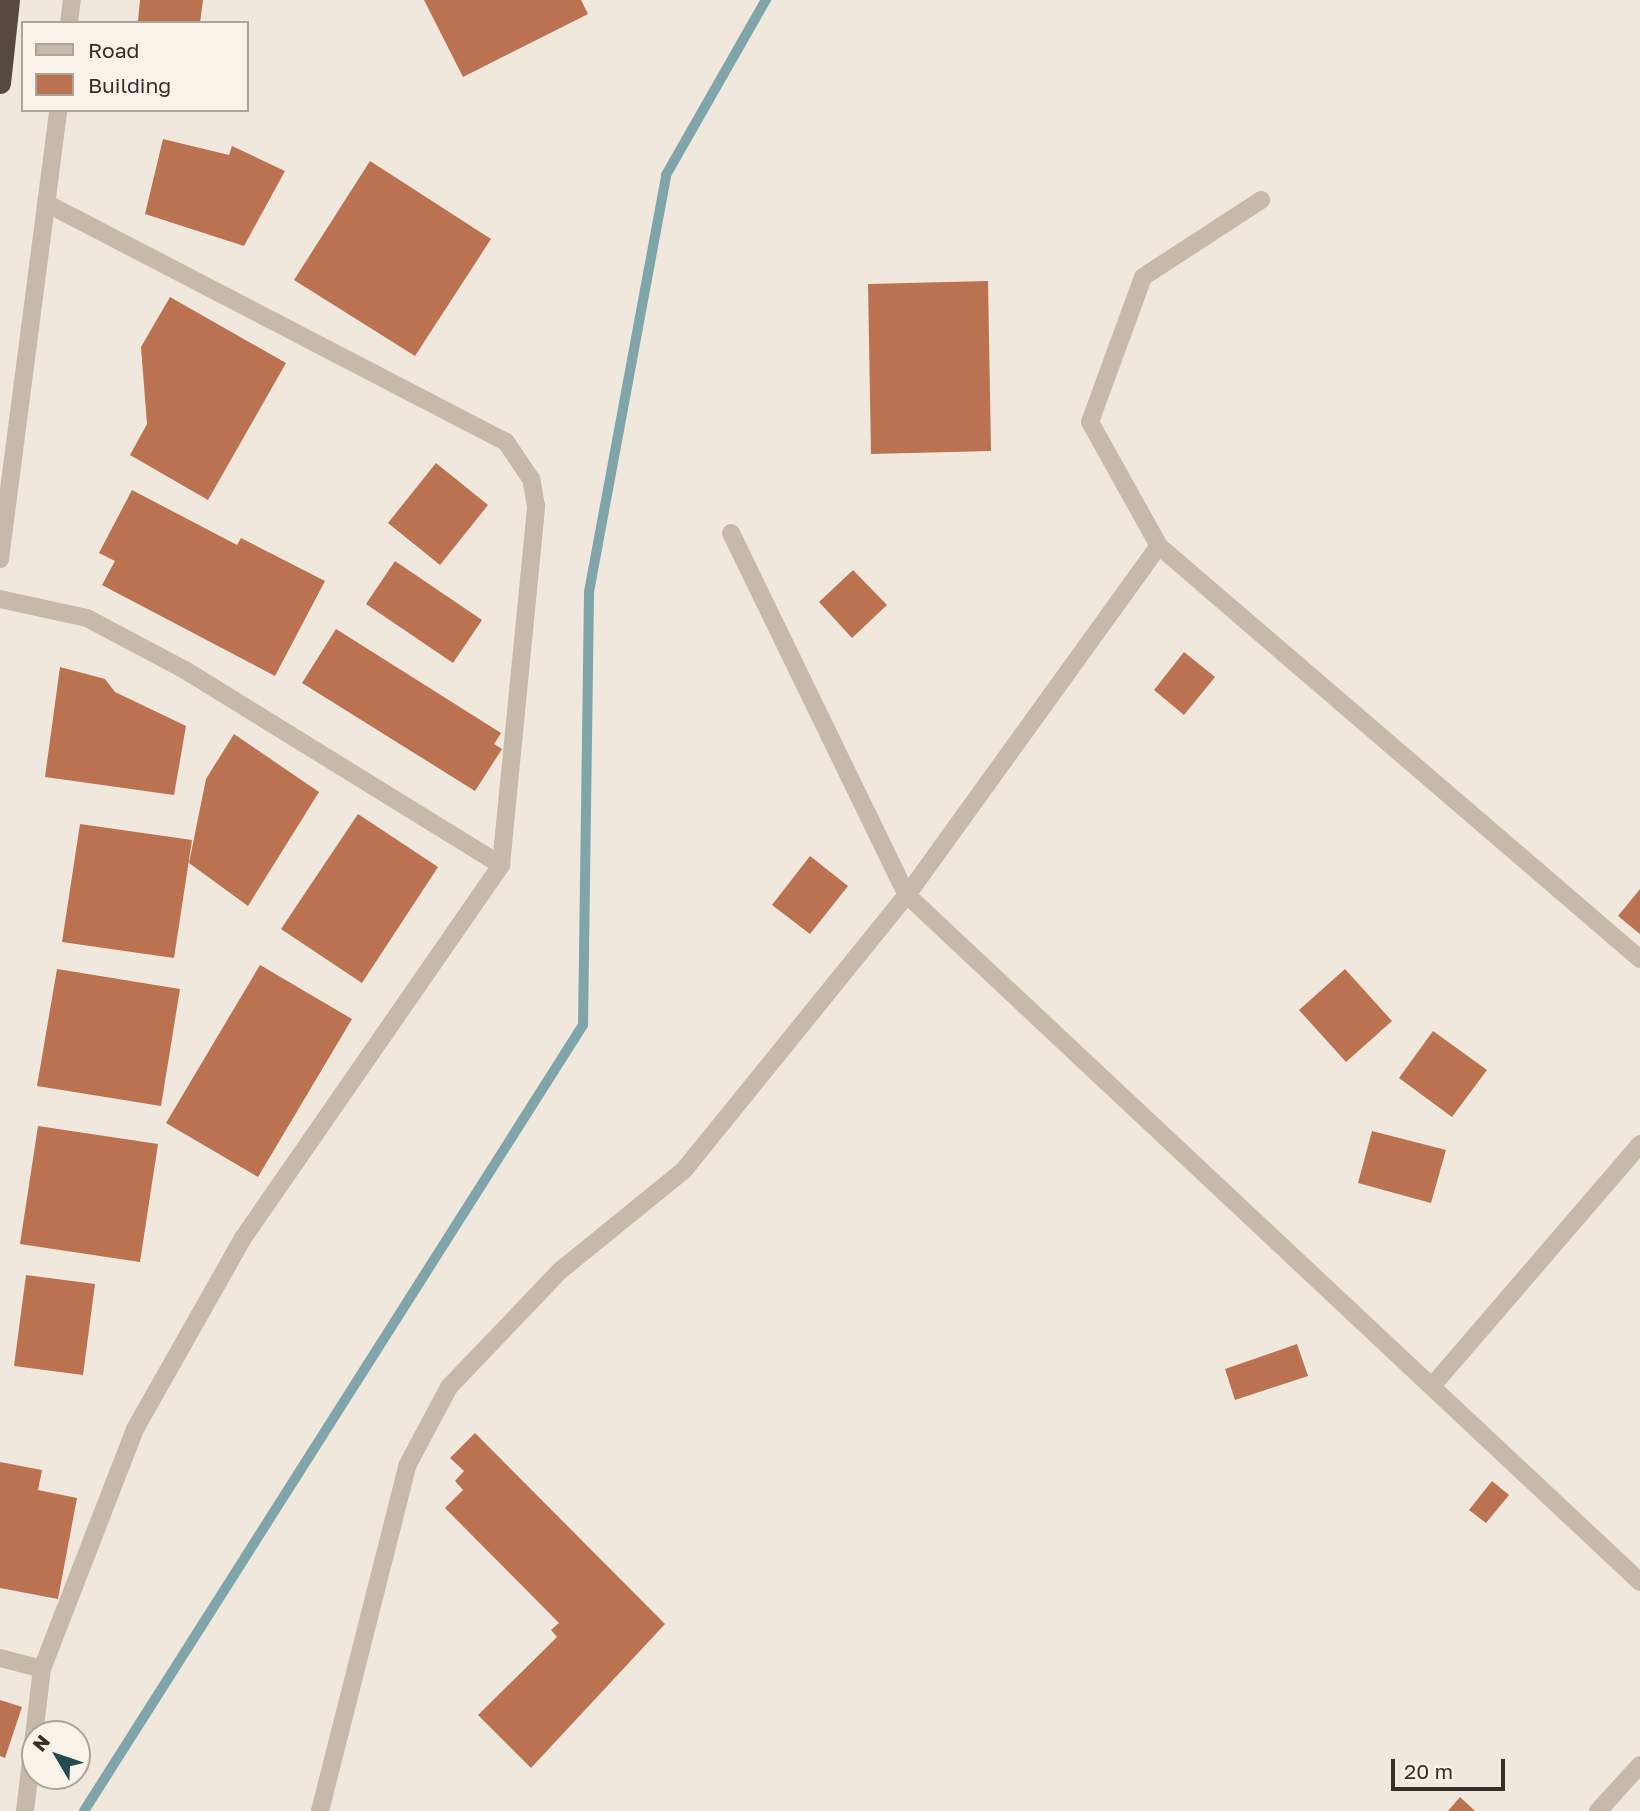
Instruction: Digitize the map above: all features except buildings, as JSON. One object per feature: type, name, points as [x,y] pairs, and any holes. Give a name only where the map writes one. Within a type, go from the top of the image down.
[{"type":"highway","points":[[0,83],[9,0]]},
{"type":"street","points":[[69,21],[72,0]]},
{"type":"street","points":[[0,559],[58,112]]},
{"type":"street","points":[[1261,200],[1143,277],[1090,422],[1159,545],[1640,959]]},
{"type":"street","points":[[25,1811],[42,1669],[135,1429],[243,1238],[501,865],[536,506],[523,462],[489,433],[46,203]]},
{"type":"street","points":[[731,533],[907,894],[1640,1582]]},
{"type":"street","points":[[320,1811],[407,1466],[449,1387],[561,1270],[684,1170],[907,894],[1159,545]]},
{"type":"street","points":[[0,599],[100,624],[501,865]]},
{"type":"street","points":[[1433,1385],[1640,1144]]},
{"type":"street","points":[[0,1658],[42,1669]]},
{"type":"street","points":[[1598,1811],[1640,1765]]},
{"type":"waterway","points":[[84,1811],[583,1025],[589,592],[666,175],[766,0]]}]
